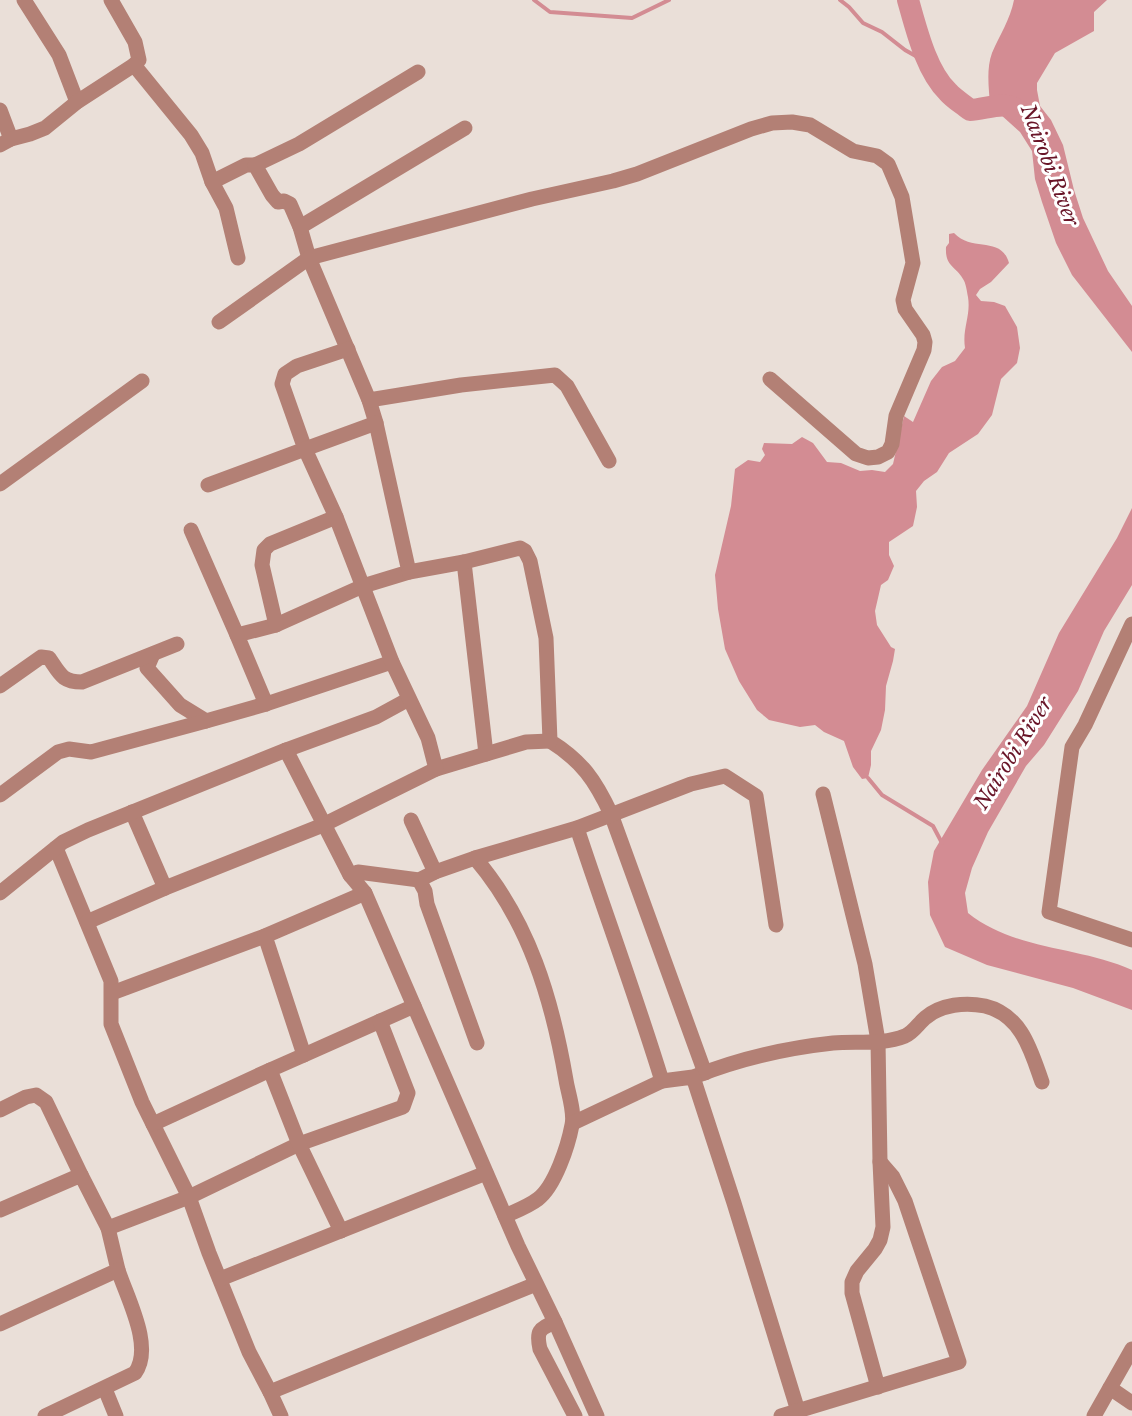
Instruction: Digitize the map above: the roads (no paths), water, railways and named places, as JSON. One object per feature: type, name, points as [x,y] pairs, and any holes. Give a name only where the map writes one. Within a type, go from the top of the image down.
[{"type":"street","points":[[24,0],[59,54],[77,102]]},
{"type":"street","points":[[0,110],[6,142],[45,128],[77,102],[134,65],[139,60],[135,42],[111,0]]},
{"type":"street","points":[[134,65],[202,153],[212,182],[226,208],[238,258]]},
{"type":"street","points":[[212,182],[246,165],[255,165],[299,144],[418,72]]},
{"type":"street","points":[[219,322],[309,258],[532,199],[638,174],[752,129],[772,123],[792,122],[810,125],[843,146],[853,151],[878,156],[888,164],[902,197],[912,253],[913,263],[903,300],[905,309],[923,335],[925,342],[911,384],[896,417],[892,444],[888,452],[878,457],[868,458],[856,454],[770,379]]},
{"type":"street","points":[[300,227],[465,128]]},
{"type":"street","points":[[255,165],[278,202],[284,201],[290,204],[309,258],[369,400],[409,572]]},
{"type":"street","points":[[348,349],[297,366],[285,374],[282,384],[305,449],[336,517],[392,662],[428,738],[436,769]]},
{"type":"street","points":[[369,400],[461,385],[555,375],[567,386],[609,460]]},
{"type":"street","points":[[0,484],[142,381]]},
{"type":"street","points":[[208,485],[376,423]]},
{"type":"street","points":[[276,625],[262,565],[264,550],[270,544],[336,517]]},
{"type":"street","points":[[191,530],[266,704]]},
{"type":"street","points":[[237,635],[276,625],[363,586],[409,572],[464,562],[520,548],[525,551],[530,561],[546,638],[550,741]]},
{"type":"street","points":[[464,562],[486,754]]},
{"type":"street","points":[[1132,624],[1085,725],[1072,747],[1049,912],[1132,940]]},
{"type":"street","points":[[0,686],[41,657],[49,658],[64,678],[70,682],[82,682],[177,645]]},
{"type":"street","points":[[153,654],[147,668],[180,705],[206,721]]},
{"type":"street","points":[[0,795],[63,750],[91,752],[266,704],[392,662]]},
{"type":"street","points":[[0,893],[56,848],[88,830],[286,750],[376,717],[409,699]]},
{"type":"street","points":[[87,922],[323,825],[436,769],[526,742],[550,741],[568,752],[587,771],[600,790],[610,814],[699,1075],[734,1203],[798,1411]]},
{"type":"street","points":[[286,750],[350,874],[365,893],[505,1216],[597,1416]]},
{"type":"street","points":[[350,874],[358,872],[419,880],[475,858],[577,828],[692,784],[725,776],[756,796],[776,925]]},
{"type":"street","points":[[823,794],[865,964],[878,1041],[883,1227],[880,1240],[857,1271],[852,1282],[852,1293],[878,1387]]},
{"type":"street","points":[[132,812],[165,888]]},
{"type":"street","points":[[411,820],[435,872]]},
{"type":"street","points":[[577,828],[662,1081]]},
{"type":"street","points":[[56,848],[111,981],[111,1024],[142,1102],[189,1197],[249,1352],[281,1416]]},
{"type":"street","points":[[475,858],[493,880],[531,946],[558,1036],[573,1123],[562,1159],[550,1184],[538,1198],[505,1216]]},
{"type":"street","points":[[419,880],[477,1043]]},
{"type":"street","points":[[112,993],[265,936],[365,893]]},
{"type":"street","points":[[265,936],[304,1054]]},
{"type":"street","points":[[573,1123],[662,1081],[699,1075],[773,1053],[833,1043],[878,1041],[907,1036],[928,1015],[957,1003],[986,1006],[1014,1020],[1028,1043],[1042,1082]]},
{"type":"street","points":[[153,1124],[414,1006]]},
{"type":"street","points":[[108,1228],[189,1197],[299,1144],[403,1107],[408,1093],[380,1021]]},
{"type":"street","points":[[270,1070],[299,1144],[341,1231]]},
{"type":"street","points":[[0,1110],[26,1097],[36,1095],[46,1102],[108,1228],[118,1270],[142,1338],[143,1353],[140,1366],[135,1373],[45,1416]]},
{"type":"street","points":[[782,1416],[959,1362],[905,1201],[892,1177],[880,1162]]},
{"type":"street","points":[[219,1279],[486,1173]]},
{"type":"street","points":[[0,1210],[81,1175]]},
{"type":"street","points":[[0,1324],[118,1270]]},
{"type":"street","points":[[270,1392],[536,1284]]},
{"type":"street","points":[[555,1322],[538,1332],[540,1349],[575,1416]]},
{"type":"street","points":[[1094,1416],[1132,1350]]},
{"type":"street","points":[[105,1389],[116,1416]]},
{"type":"street","points":[[1110,1389],[1132,1403]]},
{"type":"water","name":"Nairobi River","points":[[1014,0],[1107,0],[1094,12],[1094,31],[1055,53],[1037,83],[1037,90],[1040,106],[1051,120],[1063,145],[1083,218],[1108,271],[1132,306],[1132,352],[1072,275],[1056,243],[1042,202],[1035,179],[1032,151],[1020,132],[990,105],[988,79],[990,59]]},
{"type":"water","points":[[954,233],[961,239],[993,246],[1005,254],[1009,263],[976,295],[981,301],[1005,306],[1017,327],[1020,348],[1017,363],[1001,379],[992,415],[978,434],[949,453],[937,472],[924,481],[916,491],[917,507],[913,526],[889,542],[889,555],[894,566],[888,580],[881,585],[875,611],[877,625],[891,647],[895,649],[886,686],[881,730],[871,751],[868,778],[862,779],[853,767],[844,741],[815,725],[800,727],[769,720],[757,710],[739,681],[725,649],[715,575],[731,506],[735,469],[748,460],[760,462],[765,455],[762,449],[764,443],[792,444],[802,437],[813,443],[827,462],[841,463],[860,471],[885,472],[893,464],[904,416],[913,422],[931,381],[942,367],[955,361],[965,348],[969,304],[967,290],[960,274],[949,262],[946,254],[949,234]]},
{"type":"water","name":"Nairobi River","points":[[1132,508],[1132,585],[1104,631],[1078,691],[1044,745],[1026,766],[988,832],[972,868],[965,893],[968,913],[1006,935],[1090,956],[1132,970],[1132,1010],[1073,988],[987,965],[945,947],[930,915],[928,882],[934,851],[982,770],[1027,706],[1059,633],[1117,538]]},
{"type":"waterway","points":[[534,0],[550,12],[632,18],[669,0]]},
{"type":"waterway","points":[[840,0],[863,23],[882,32],[905,50],[930,64]]},
{"type":"waterway","name":"Nairobi River","points":[[908,0],[928,61],[940,83],[950,95],[970,110],[1001,105],[1019,111]]},
{"type":"waterway","points":[[868,778],[882,795],[933,826],[942,843]]}]
